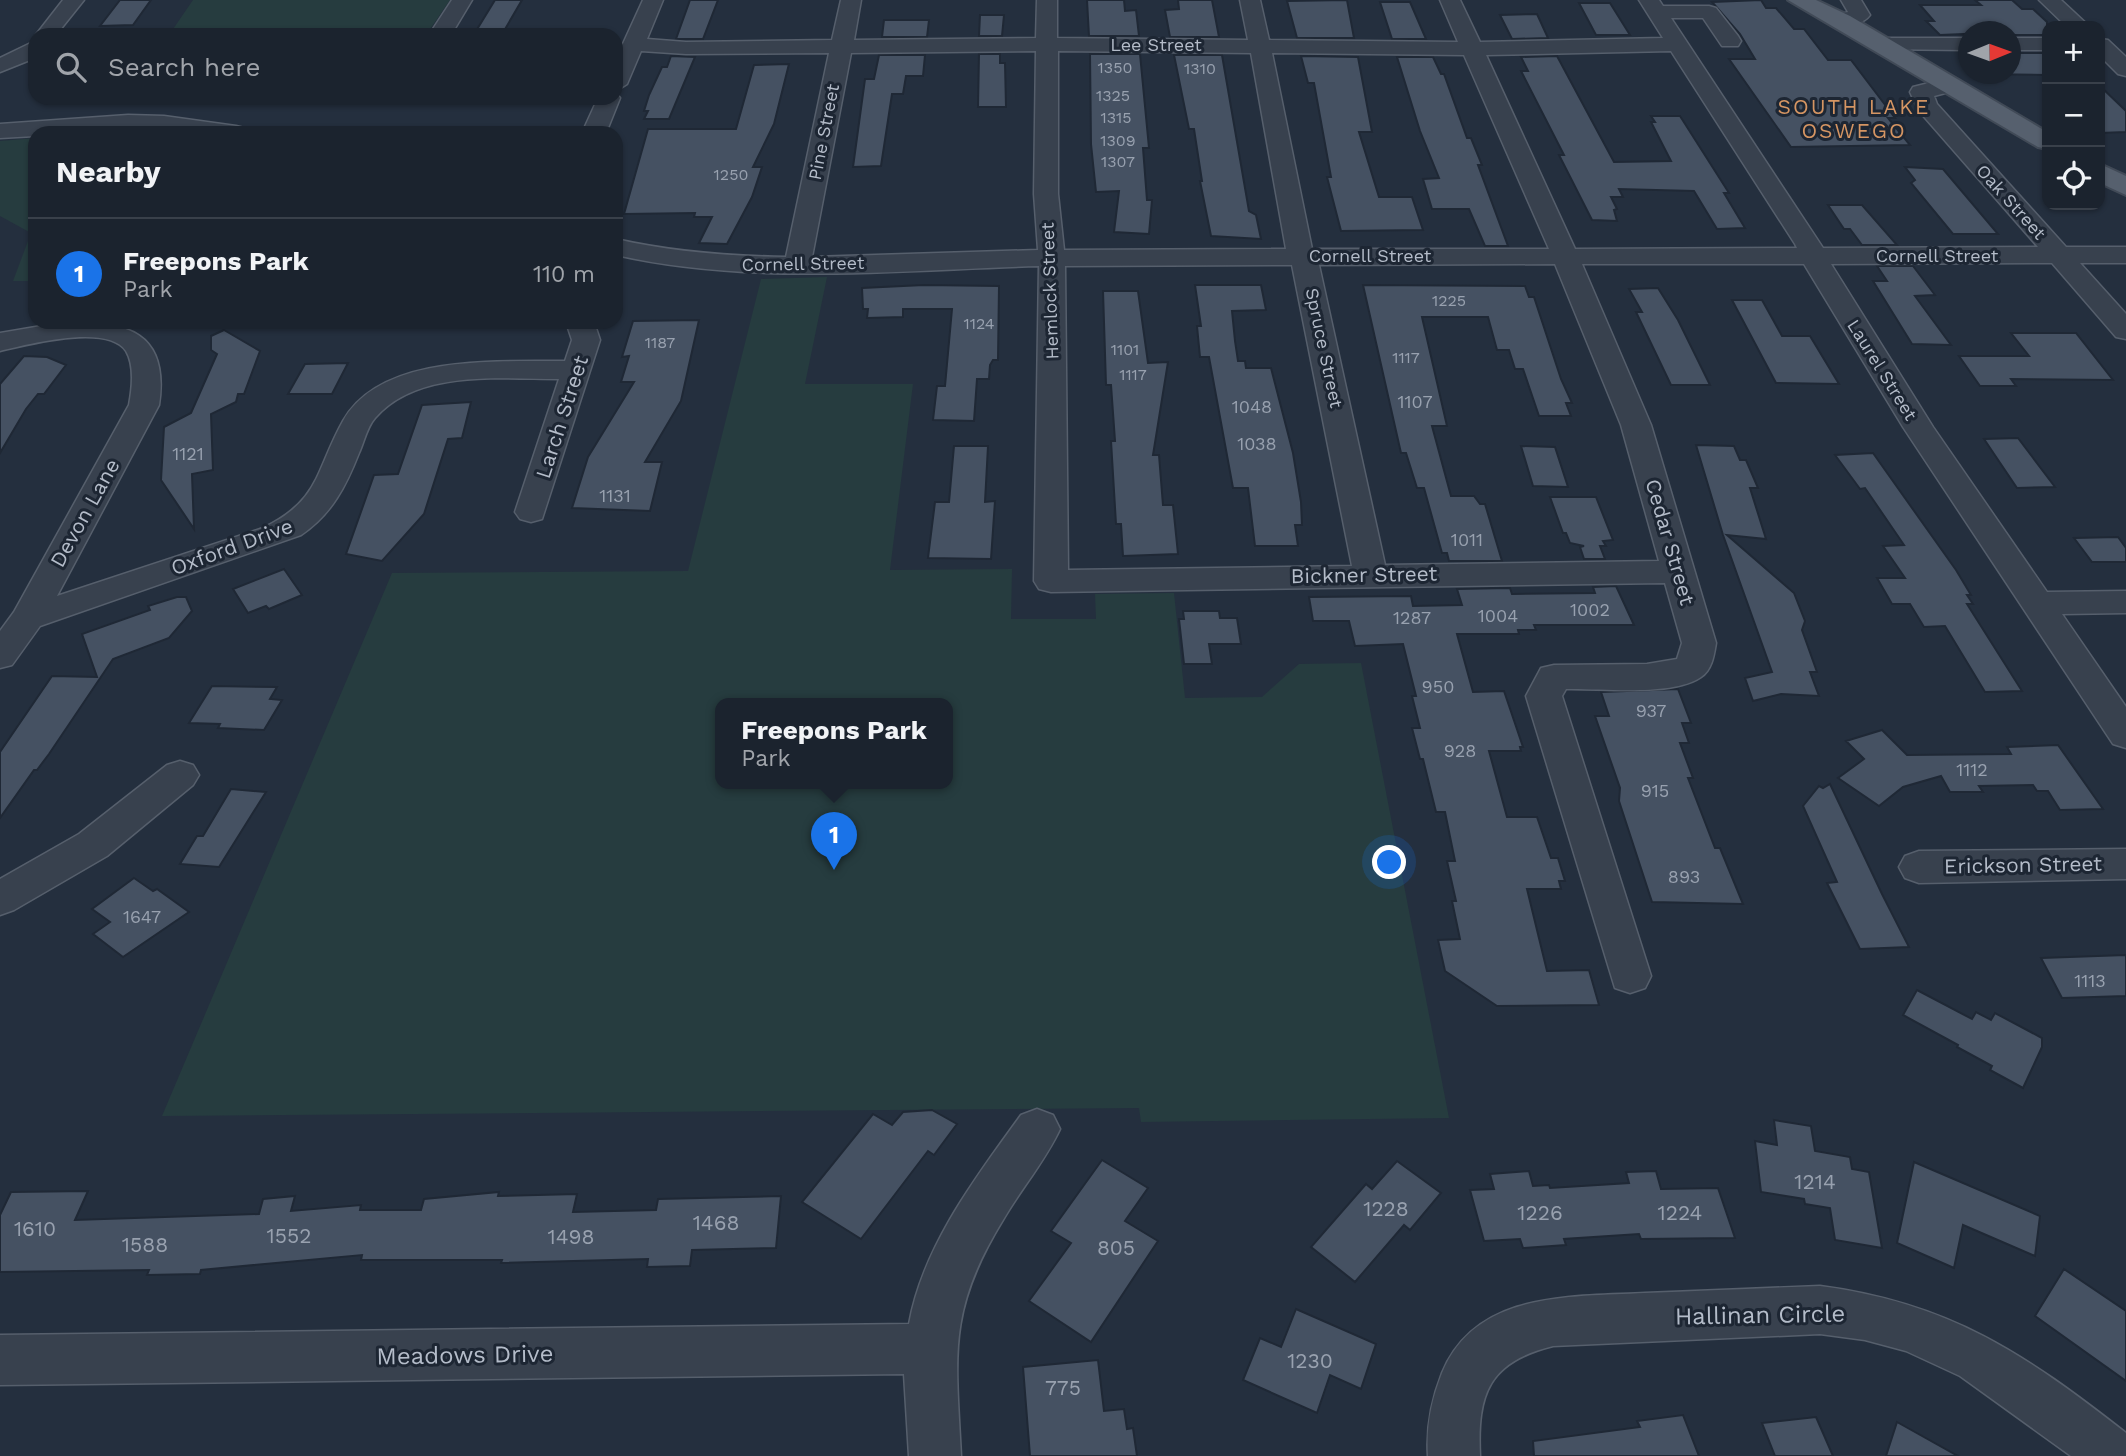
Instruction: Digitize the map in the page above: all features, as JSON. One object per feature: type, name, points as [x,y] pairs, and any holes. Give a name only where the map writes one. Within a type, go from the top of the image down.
[{"type":"main road","points":[[1799,0],[1846,11],[1881,44],[2042,139]]},
{"type":"main road","points":[[2105,175],[2126,187]]},
{"type":"street","points":[[51,28],[74,0]]},
{"type":"street","points":[[444,28],[461,0]]},
{"type":"street","points":[[623,68],[653,0]]},
{"type":"street","name":"Pine Street","points":[[797,265],[851,0]]},
{"type":"street","name":"Hemlock Street","points":[[1047,0],[1046,194],[1052,258],[1051,582]]},
{"type":"street","name":"Spruce Street","points":[[1250,0],[1282,142],[1302,257],[1370,574]]},
{"type":"street","name":"Cedar Street","points":[[1450,0],[1636,425],[1699,643],[1695,663],[1687,671],[1669,675],[1554,677],[1544,696],[1630,976]]},
{"type":"street","points":[[2049,0],[2072,21]]},
{"type":"street","points":[[1653,6],[1709,12],[1730,41]]},
{"type":"street","name":"Laurel Street","points":[[1653,6],[1813,256],[1918,427],[2126,735]]},
{"type":"street","points":[[2105,44],[2126,43]]},
{"type":"street","name":"Lee Street","points":[[634,44],[686,48],[843,44],[1259,44],[1472,48],[1678,44]]},
{"type":"street","points":[[1881,44],[1958,44]]},
{"type":"street","points":[[2021,44],[2042,44]]},
{"type":"street","points":[[2105,49],[2126,69]]},
{"type":"street","points":[[0,65],[22,58],[28,53]]},
{"type":"street","name":"Oak Street","points":[[1950,85],[1924,90],[1922,99],[2126,331]]},
{"type":"street","points":[[597,126],[607,105]]},
{"type":"street","points":[[71,126],[128,122],[186,126]]},
{"type":"street","points":[[0,131],[28,129]]},
{"type":"street","name":"Cornell Street","points":[[623,249],[661,257],[728,264],[797,265],[1052,258],[2126,255]]},
{"type":"street","name":"Larch Street","points":[[531,512],[578,370],[586,340],[582,329]]},
{"type":"street","name":"Devon Lane","points":[[0,343],[36,333],[112,333],[128,338],[135,345],[149,382],[144,405],[28,618],[0,656]]},
{"type":"street","name":"Oxford Drive","points":[[28,618],[274,536],[302,521],[325,498],[361,416],[378,400],[401,387],[454,374],[578,370]]},
{"type":"street","name":"Bickner Street","points":[[1051,582],[1370,574],[1678,572]]},
{"type":"street","points":[[2035,603],[2126,602]]},
{"type":"street","points":[[0,899],[93,845],[180,775]]},
{"type":"street","name":"Erickson Street","points":[[1919,867],[2126,864]]},
{"type":"street","points":[[935,1456],[930,1349],[943,1294],[962,1243],[987,1197],[1037,1129]]},
{"type":"street","name":"Hallinan Circle","points":[[1454,1456],[1451,1433],[1456,1402],[1466,1376],[1483,1353],[1515,1332],[1553,1322],[1820,1310],[1863,1313],[1902,1322],[1955,1344],[2012,1377],[2113,1456]]},
{"type":"street","name":"Meadows Drive","points":[[0,1360],[930,1349]]},
{"type":"green space","points":[[193,0],[450,0],[431,28],[174,28]]},
{"type":"green space","points":[[28,139],[28,231],[0,216],[0,141]]},
{"type":"green space","points":[[28,241],[28,281],[13,281]]},
{"type":"green space","points":[[827,277],[805,384],[913,384],[890,570],[1012,569],[1011,619],[1096,619],[1095,594],[1174,593],[1185,698],[1262,697],[1299,664],[1361,663],[1449,1118],[1141,1122],[1139,1108],[162,1116],[392,573],[688,571],[761,279]]},
{"type":"building","points":[[120,0],[151,0],[133,25],[100,26]]},
{"type":"building","points":[[495,0],[522,0],[506,28],[478,28]]},
{"type":"building","points":[[690,0],[718,0],[703,39],[676,39]]},
{"type":"building","points":[[1087,0],[1124,0],[1125,11],[1136,10],[1139,36],[1089,36]]},
{"type":"building","points":[[1178,0],[1212,0],[1219,37],[1170,37],[1165,10],[1179,9]]},
{"type":"building","points":[[1347,0],[1354,38],[1297,38],[1287,1]]},
{"type":"building","points":[[1761,0],[1766,8],[1776,8],[1794,29],[1804,29],[1828,60],[1851,60],[1895,118],[1888,118],[1910,145],[1791,147],[1729,59],[1755,59],[1740,34],[1712,2]]},
{"type":"building","points":[[1975,0],[2012,0],[2022,9],[2033,9],[2046,21],[2042,21],[2042,35],[2021,35],[2021,21],[1958,21],[1958,34],[1940,35],[1926,21],[1934,21],[1920,5],[1981,5]]},
{"type":"building","points":[[1380,2],[1410,2],[1426,39],[1392,39]]},
{"type":"building","points":[[1579,3],[1610,3],[1630,35],[1596,35]]},
{"type":"building","points":[[1537,14],[1548,38],[1512,39],[1500,15]]},
{"type":"building","points":[[980,15],[1004,15],[1002,36],[979,36]]},
{"type":"building","points":[[884,20],[929,20],[927,37],[882,37]]},
{"type":"building","points":[[2021,53],[2042,53],[2042,75],[2021,75]]},
{"type":"building","points":[[979,54],[1000,54],[1000,63],[1005,63],[1006,107],[978,107]]},
{"type":"building","points":[[1090,54],[1140,54],[1149,148],[1143,148],[1147,200],[1152,200],[1149,234],[1114,232],[1119,191],[1096,192],[1091,144]]},
{"type":"building","points":[[879,55],[925,55],[923,76],[906,76],[903,94],[892,94],[881,166],[853,167],[865,79],[874,79]]},
{"type":"building","points":[[1174,55],[1222,55],[1249,211],[1256,215],[1261,239],[1211,236],[1200,181],[1194,129],[1189,129]]},
{"type":"building","points":[[671,56],[695,57],[669,119],[644,119],[648,111],[644,111],[649,95],[662,67],[667,67]]},
{"type":"building","points":[[1301,56],[1358,57],[1372,132],[1359,132],[1379,197],[1412,197],[1423,230],[1341,231],[1327,177],[1331,177],[1314,83],[1308,83]]},
{"type":"building","points":[[1557,56],[1614,162],[1671,161],[1651,122],[1655,122],[1651,116],[1680,116],[1729,193],[1724,193],[1745,228],[1717,229],[1694,191],[1619,189],[1623,197],[1611,197],[1617,209],[1614,210],[1617,221],[1592,220],[1559,155],[1564,155],[1521,71],[1528,71],[1521,57]]},
{"type":"building","points":[[1397,57],[1433,57],[1441,74],[1444,74],[1467,138],[1471,138],[1482,165],[1478,165],[1508,246],[1485,246],[1469,209],[1432,209],[1423,179],[1439,178],[1420,131]]},
{"type":"building","points":[[789,64],[774,124],[753,167],[762,167],[752,197],[727,244],[699,243],[712,217],[694,217],[695,213],[624,214],[648,129],[736,129],[754,65]]},
{"type":"building","points":[[2105,91],[2126,111],[2126,132],[2105,133]]},
{"type":"building","points":[[1905,167],[1943,169],[1998,234],[1953,234],[1911,183],[1915,180]]},
{"type":"building","points":[[1828,205],[1862,205],[1897,245],[1862,245],[1850,229],[1844,229]]},
{"type":"building","points":[[1877,266],[1913,266],[1935,295],[1915,296],[1951,345],[1912,344],[1873,281],[1887,281]]},
{"type":"building","points":[[1195,285],[1261,285],[1266,310],[1232,311],[1235,341],[1238,361],[1245,361],[1246,368],[1271,368],[1293,453],[1301,502],[1302,525],[1295,525],[1298,546],[1255,546],[1248,488],[1233,488],[1209,357],[1200,357],[1197,326],[1201,326]]},
{"type":"building","points":[[1363,285],[1525,286],[1529,297],[1534,297],[1561,379],[1572,403],[1566,403],[1571,416],[1539,416],[1523,369],[1515,369],[1509,350],[1497,350],[1488,317],[1422,317],[1447,426],[1432,426],[1451,496],[1474,496],[1480,504],[1485,504],[1502,561],[1449,561],[1447,553],[1442,553],[1424,488],[1417,488],[1406,453],[1401,453]]},
{"type":"building","points":[[999,286],[998,360],[993,360],[990,365],[989,379],[977,379],[974,421],[933,420],[937,386],[945,386],[952,309],[903,309],[903,317],[867,318],[868,309],[863,309],[862,288]]},
{"type":"building","points":[[1658,288],[1678,320],[1710,385],[1671,385],[1636,312],[1642,312],[1629,289]]},
{"type":"building","points":[[1103,291],[1138,291],[1148,363],[1168,362],[1153,455],[1159,455],[1163,505],[1173,505],[1178,554],[1123,556],[1121,524],[1116,524],[1111,441],[1115,441],[1111,385],[1106,385]]},
{"type":"building","points":[[1732,300],[1762,300],[1782,336],[1810,336],[1839,384],[1776,383]]},
{"type":"building","points":[[699,320],[681,401],[645,462],[662,462],[650,511],[572,508],[588,457],[634,382],[621,382],[629,356],[622,357],[633,321]]},
{"type":"building","points":[[224,330],[260,351],[244,394],[238,394],[236,402],[211,414],[213,470],[192,474],[194,529],[161,480],[164,427],[191,413],[217,354],[211,350],[211,336]]},
{"type":"building","points":[[2011,333],[2076,333],[2113,380],[2011,379],[2016,386],[1980,386],[1959,356],[2029,356]]},
{"type":"building","points":[[24,356],[47,357],[66,365],[44,394],[38,394],[26,409],[0,453],[0,384]]},
{"type":"building","points":[[348,363],[332,394],[288,394],[305,364]]},
{"type":"building","points":[[471,402],[462,438],[448,439],[424,514],[382,561],[346,554],[374,475],[398,474],[422,405]]},
{"type":"building","points":[[2018,438],[2055,487],[2017,488],[1984,439]]},
{"type":"building","points":[[1696,445],[1734,446],[1740,460],[1746,460],[1758,488],[1750,488],[1766,539],[1727,535],[1794,593],[1805,621],[1802,630],[1817,672],[1810,672],[1819,696],[1781,694],[1753,701],[1745,678],[1772,672],[1723,535]]},
{"type":"building","points":[[954,446],[988,446],[985,502],[995,501],[991,559],[928,558],[935,502],[949,502]]},
{"type":"building","points":[[1521,446],[1555,447],[1568,487],[1533,486]]},
{"type":"building","points":[[1873,453],[1956,570],[1971,595],[1967,595],[1973,604],[1967,604],[2022,691],[1985,692],[1945,626],[1924,627],[1910,604],[1892,604],[1877,578],[1905,578],[1883,546],[1904,545],[1865,488],[1860,489],[1835,455]]},
{"type":"building","points":[[1550,497],[1596,497],[1613,540],[1603,541],[1606,546],[1600,546],[1605,559],[1584,559],[1580,547],[1584,546],[1570,543],[1566,533],[1563,533]]},
{"type":"building","points":[[2118,537],[2126,548],[2126,562],[2092,562],[2074,538]]},
{"type":"building","points":[[284,569],[302,595],[269,609],[266,606],[248,613],[233,589]]},
{"type":"building","points":[[1616,586],[1634,625],[1534,625],[1536,630],[1518,630],[1519,634],[1457,634],[1473,692],[1504,691],[1523,747],[1520,747],[1521,751],[1489,751],[1507,817],[1537,817],[1551,858],[1558,858],[1565,881],[1559,881],[1561,889],[1527,889],[1547,971],[1589,970],[1599,1005],[1497,1006],[1445,971],[1438,940],[1460,939],[1452,901],[1456,901],[1447,861],[1455,861],[1445,812],[1436,812],[1412,728],[1420,728],[1412,696],[1416,696],[1403,644],[1355,646],[1349,621],[1313,621],[1309,597],[1411,596],[1413,606],[1462,605],[1457,589],[1510,588],[1512,594],[1595,593],[1593,587]]},
{"type":"building","points":[[186,597],[192,611],[169,638],[113,659],[49,754],[37,770],[34,770],[0,818],[0,752],[52,676],[97,677],[82,634],[150,610],[148,606]]},
{"type":"building","points":[[1183,611],[1219,611],[1220,618],[1237,618],[1241,644],[1209,644],[1212,664],[1184,664],[1179,619],[1184,619]]},
{"type":"building","points":[[212,686],[277,687],[270,699],[282,700],[264,730],[218,728],[220,724],[189,723]]},
{"type":"building","points":[[1678,689],[1691,723],[1682,723],[1689,743],[1680,743],[1693,778],[1688,778],[1715,848],[1720,848],[1743,904],[1652,902],[1619,801],[1620,788],[1595,716],[1609,716],[1601,692]]},
{"type":"building","points":[[1882,730],[1907,755],[2011,754],[2007,747],[2058,745],[2103,809],[2060,810],[2048,791],[2037,791],[2033,785],[1979,786],[1983,792],[1950,792],[1941,776],[1903,787],[1879,806],[1838,778],[1864,759],[1846,741]]},
{"type":"building","points":[[1830,784],[1909,947],[1860,949],[1827,883],[1837,882],[1803,806],[1819,786],[1823,788]]},
{"type":"building","points":[[231,789],[266,792],[219,867],[180,864],[197,836],[203,836]]},
{"type":"building","points":[[134,878],[153,891],[157,889],[189,912],[123,957],[93,934],[110,922],[92,909]]},
{"type":"building","points":[[2126,955],[2126,996],[2062,998],[2041,958]]},
{"type":"building","points":[[1917,990],[1972,1019],[1976,1012],[1991,1020],[1995,1013],[2042,1038],[2042,1047],[2023,1088],[1990,1070],[1992,1066],[1957,1047],[1958,1045],[1903,1015]]},
{"type":"building","points":[[932,1110],[957,1124],[934,1155],[928,1151],[861,1239],[802,1202],[873,1114],[892,1125],[903,1112]]},
{"type":"building","points":[[1774,1120],[1811,1126],[1815,1151],[1850,1157],[1852,1169],[1869,1172],[1882,1248],[1835,1240],[1830,1208],[1805,1204],[1804,1199],[1761,1192],[1755,1141],[1777,1145]]},
{"type":"building","points":[[1102,1160],[1148,1188],[1125,1221],[1158,1241],[1091,1342],[1029,1301],[1071,1243],[1051,1231]]},
{"type":"building","points":[[1397,1161],[1441,1193],[1410,1230],[1404,1225],[1355,1282],[1311,1247],[1366,1184],[1372,1189]]},
{"type":"building","points":[[1914,1162],[2040,1216],[2035,1256],[1963,1225],[1954,1268],[1897,1243]]},
{"type":"building","points":[[1529,1171],[1533,1186],[1549,1185],[1550,1188],[1629,1183],[1626,1172],[1656,1171],[1661,1189],[1718,1188],[1735,1238],[1641,1239],[1639,1234],[1564,1239],[1566,1245],[1523,1248],[1520,1239],[1484,1241],[1470,1190],[1494,1189],[1490,1174]]},
{"type":"building","points":[[88,1191],[75,1220],[259,1214],[263,1199],[295,1196],[291,1211],[361,1205],[360,1210],[421,1210],[424,1199],[499,1192],[498,1196],[577,1194],[573,1212],[656,1210],[658,1199],[781,1196],[776,1248],[692,1250],[690,1266],[647,1267],[648,1259],[501,1263],[502,1260],[361,1260],[362,1255],[201,1270],[200,1274],[147,1275],[149,1270],[0,1272],[0,1215],[11,1192]]},
{"type":"building","points":[[2064,1269],[2126,1311],[2126,1381],[2035,1316]]},
{"type":"building","points":[[1296,1309],[1376,1344],[1361,1389],[1330,1375],[1317,1413],[1243,1380],[1260,1338],[1281,1347]]},
{"type":"building","points":[[1098,1360],[1104,1411],[1124,1409],[1127,1429],[1133,1428],[1137,1456],[1030,1456],[1023,1367]]},
{"type":"building","points":[[1683,1415],[1699,1456],[1534,1456],[1533,1441],[1640,1427],[1637,1421]]},
{"type":"building","points":[[1816,1417],[1833,1456],[1775,1456],[1762,1423]]},
{"type":"building","points":[[1897,1422],[1958,1456],[1886,1456]]},
{"type":"place","name":"Freepons Park","points":[[834,870]]},
{"type":"district","name":"SOUTH LAKE OSWEGO","points":[[1854,119]]}]
